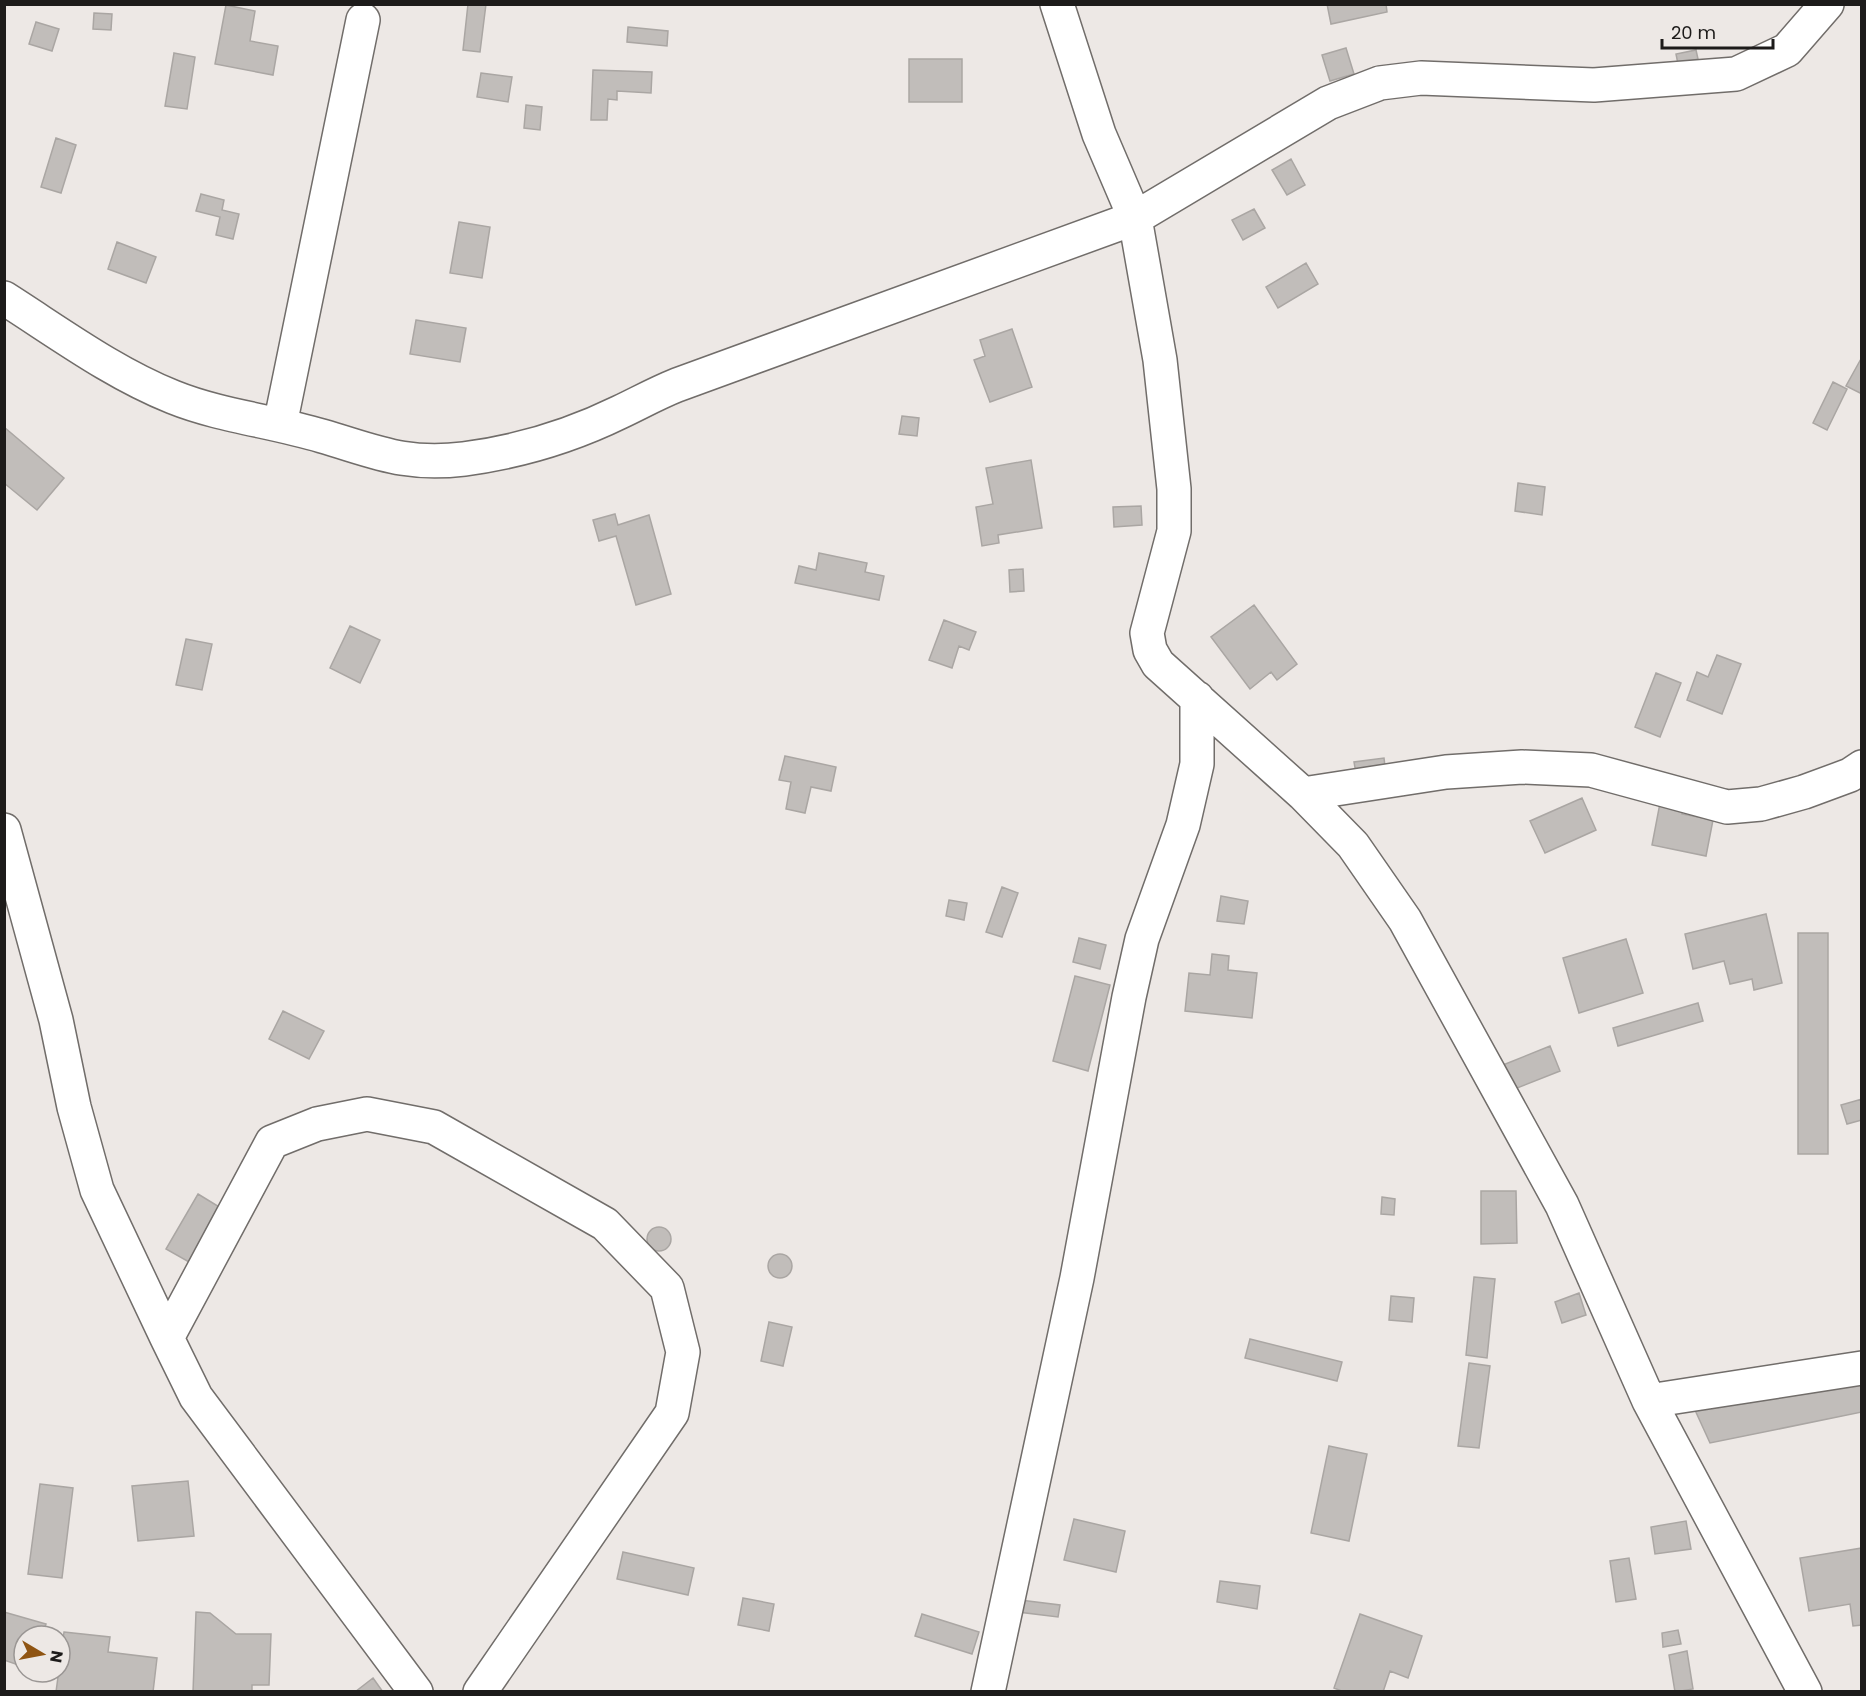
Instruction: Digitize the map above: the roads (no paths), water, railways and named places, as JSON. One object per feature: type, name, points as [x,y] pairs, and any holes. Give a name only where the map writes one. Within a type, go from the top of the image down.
[{"type":"street","points":[[1058,4],[1099,134],[1135,218],[1160,360],[1174,489],[1174,531],[1147,633],[1150,650],[1158,664],[1303,794],[1353,845],[1411,930],[1562,1205],[1649,1401],[1805,1692]]},
{"type":"street","points":[[4,298],[112,367],[173,397],[322,436],[382,456],[413,461],[463,459],[516,449],[590,424],[688,381],[1135,218],[1328,103],[1380,83],[1421,78],[1594,85],[1736,75],[1787,50],[1827,4]]},
{"type":"street","points":[[280,426],[363,20]]},
{"type":"street","points":[[988,1692],[1077,1278],[1129,997],[1142,939],[1180,835],[1197,764],[1197,698]]},
{"type":"street","points":[[1197,764],[1249,746]]},
{"type":"street","points":[[1303,794],[1446,772],[1522,767],[1591,770],[1727,807],[1761,804],[1804,792],[1850,775],[1862,767]]},
{"type":"street","points":[[4,830],[56,1020],[74,1107],[96,1190],[166,1338],[196,1397],[416,1692]]},
{"type":"street","points":[[166,1338],[272,1142],[317,1124],[367,1114],[434,1127],[605,1224],[666,1288],[683,1352],[672,1413],[480,1692]]},
{"type":"street","points":[[1649,1401],[1862,1368]]}]
